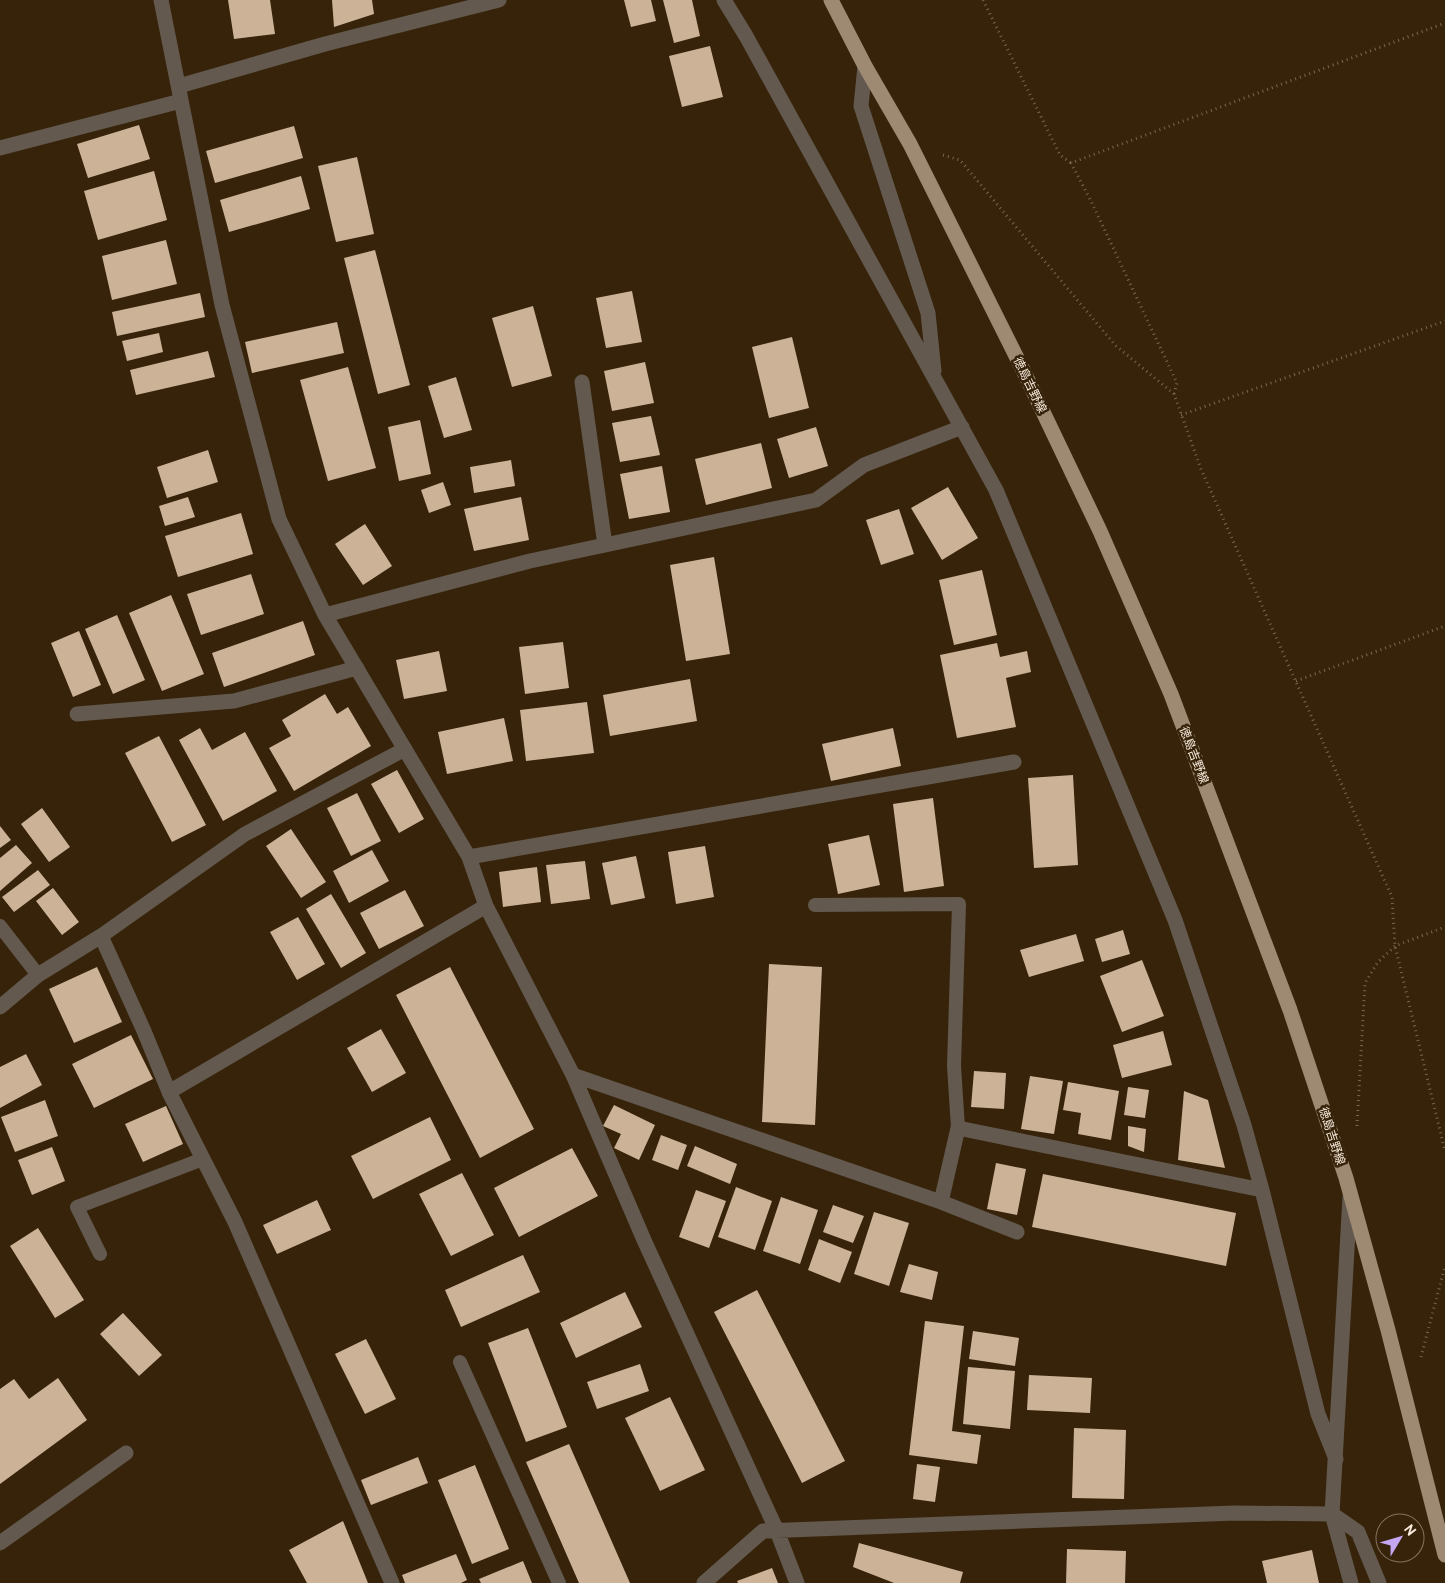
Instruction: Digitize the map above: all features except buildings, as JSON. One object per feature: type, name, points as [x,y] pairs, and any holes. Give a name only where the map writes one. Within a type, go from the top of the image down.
[{"type":"main road","name":"徳島吉野線","points":[[831,0],[865,66],[910,144],[1024,372],[1096,522],[1171,694],[1290,1010],[1350,1194],[1388,1330],[1445,1555]]},
{"type":"street","points":[[162,0],[222,305],[279,519],[326,615],[469,857],[486,906],[573,1075],[644,1240],[777,1531],[796,1583]]},
{"type":"street","points":[[724,0],[746,36],[996,490],[1176,920],[1244,1125],[1318,1414],[1336,1459]]},
{"type":"street","points":[[0,148],[180,94],[325,44],[493,1]]},
{"type":"street","points":[[865,66],[861,106],[928,313],[934,377]]},
{"type":"street","points":[[582,382],[604,545]]},
{"type":"street","points":[[326,615],[530,561],[816,500],[864,464],[962,428]]},
{"type":"street","points":[[77,714],[234,702],[357,668]]},
{"type":"street","points":[[0,1007],[38,974],[101,936],[246,834],[405,749]]},
{"type":"street","points":[[469,857],[1014,762]]},
{"type":"street","points":[[169,1092],[486,906]]},
{"type":"street","points":[[101,936],[169,1092],[235,1222],[392,1583]]},
{"type":"street","points":[[573,1075],[942,1202],[1017,1232]]},
{"type":"street","points":[[942,1202],[958,1128],[1262,1190]]},
{"type":"street","points":[[1350,1194],[1332,1514],[1351,1583]]},
{"type":"street","points":[[0,1543],[126,1453]]},
{"type":"street","points":[[704,1583],[763,1531],[1235,1513],[1332,1514],[1358,1532],[1379,1583]]},
{"type":"lane","points":[[815,905],[959,904],[954,1066],[958,1128]]},
{"type":"lane","points":[[0,926],[38,974]]},
{"type":"lane","points":[[100,1254],[77,1207],[203,1159]]},
{"type":"lane","points":[[460,1362],[559,1583]]},
{"type":"path","points":[[984,0],[1060,155],[1071,163],[1092,201],[1178,383],[1174,394]]},
{"type":"path","points":[[1071,163],[1445,23]]},
{"type":"path","points":[[910,144],[960,160],[1115,345],[1174,394],[1201,469],[1392,897],[1395,946],[1445,1151]]},
{"type":"path","points":[[1181,415],[1445,321]]},
{"type":"path","points":[[1296,681],[1445,626]]},
{"type":"path","points":[[1356,1127],[1365,983],[1378,962],[1395,946],[1445,927]]},
{"type":"path","points":[[1420,1361],[1445,1266]]}]
